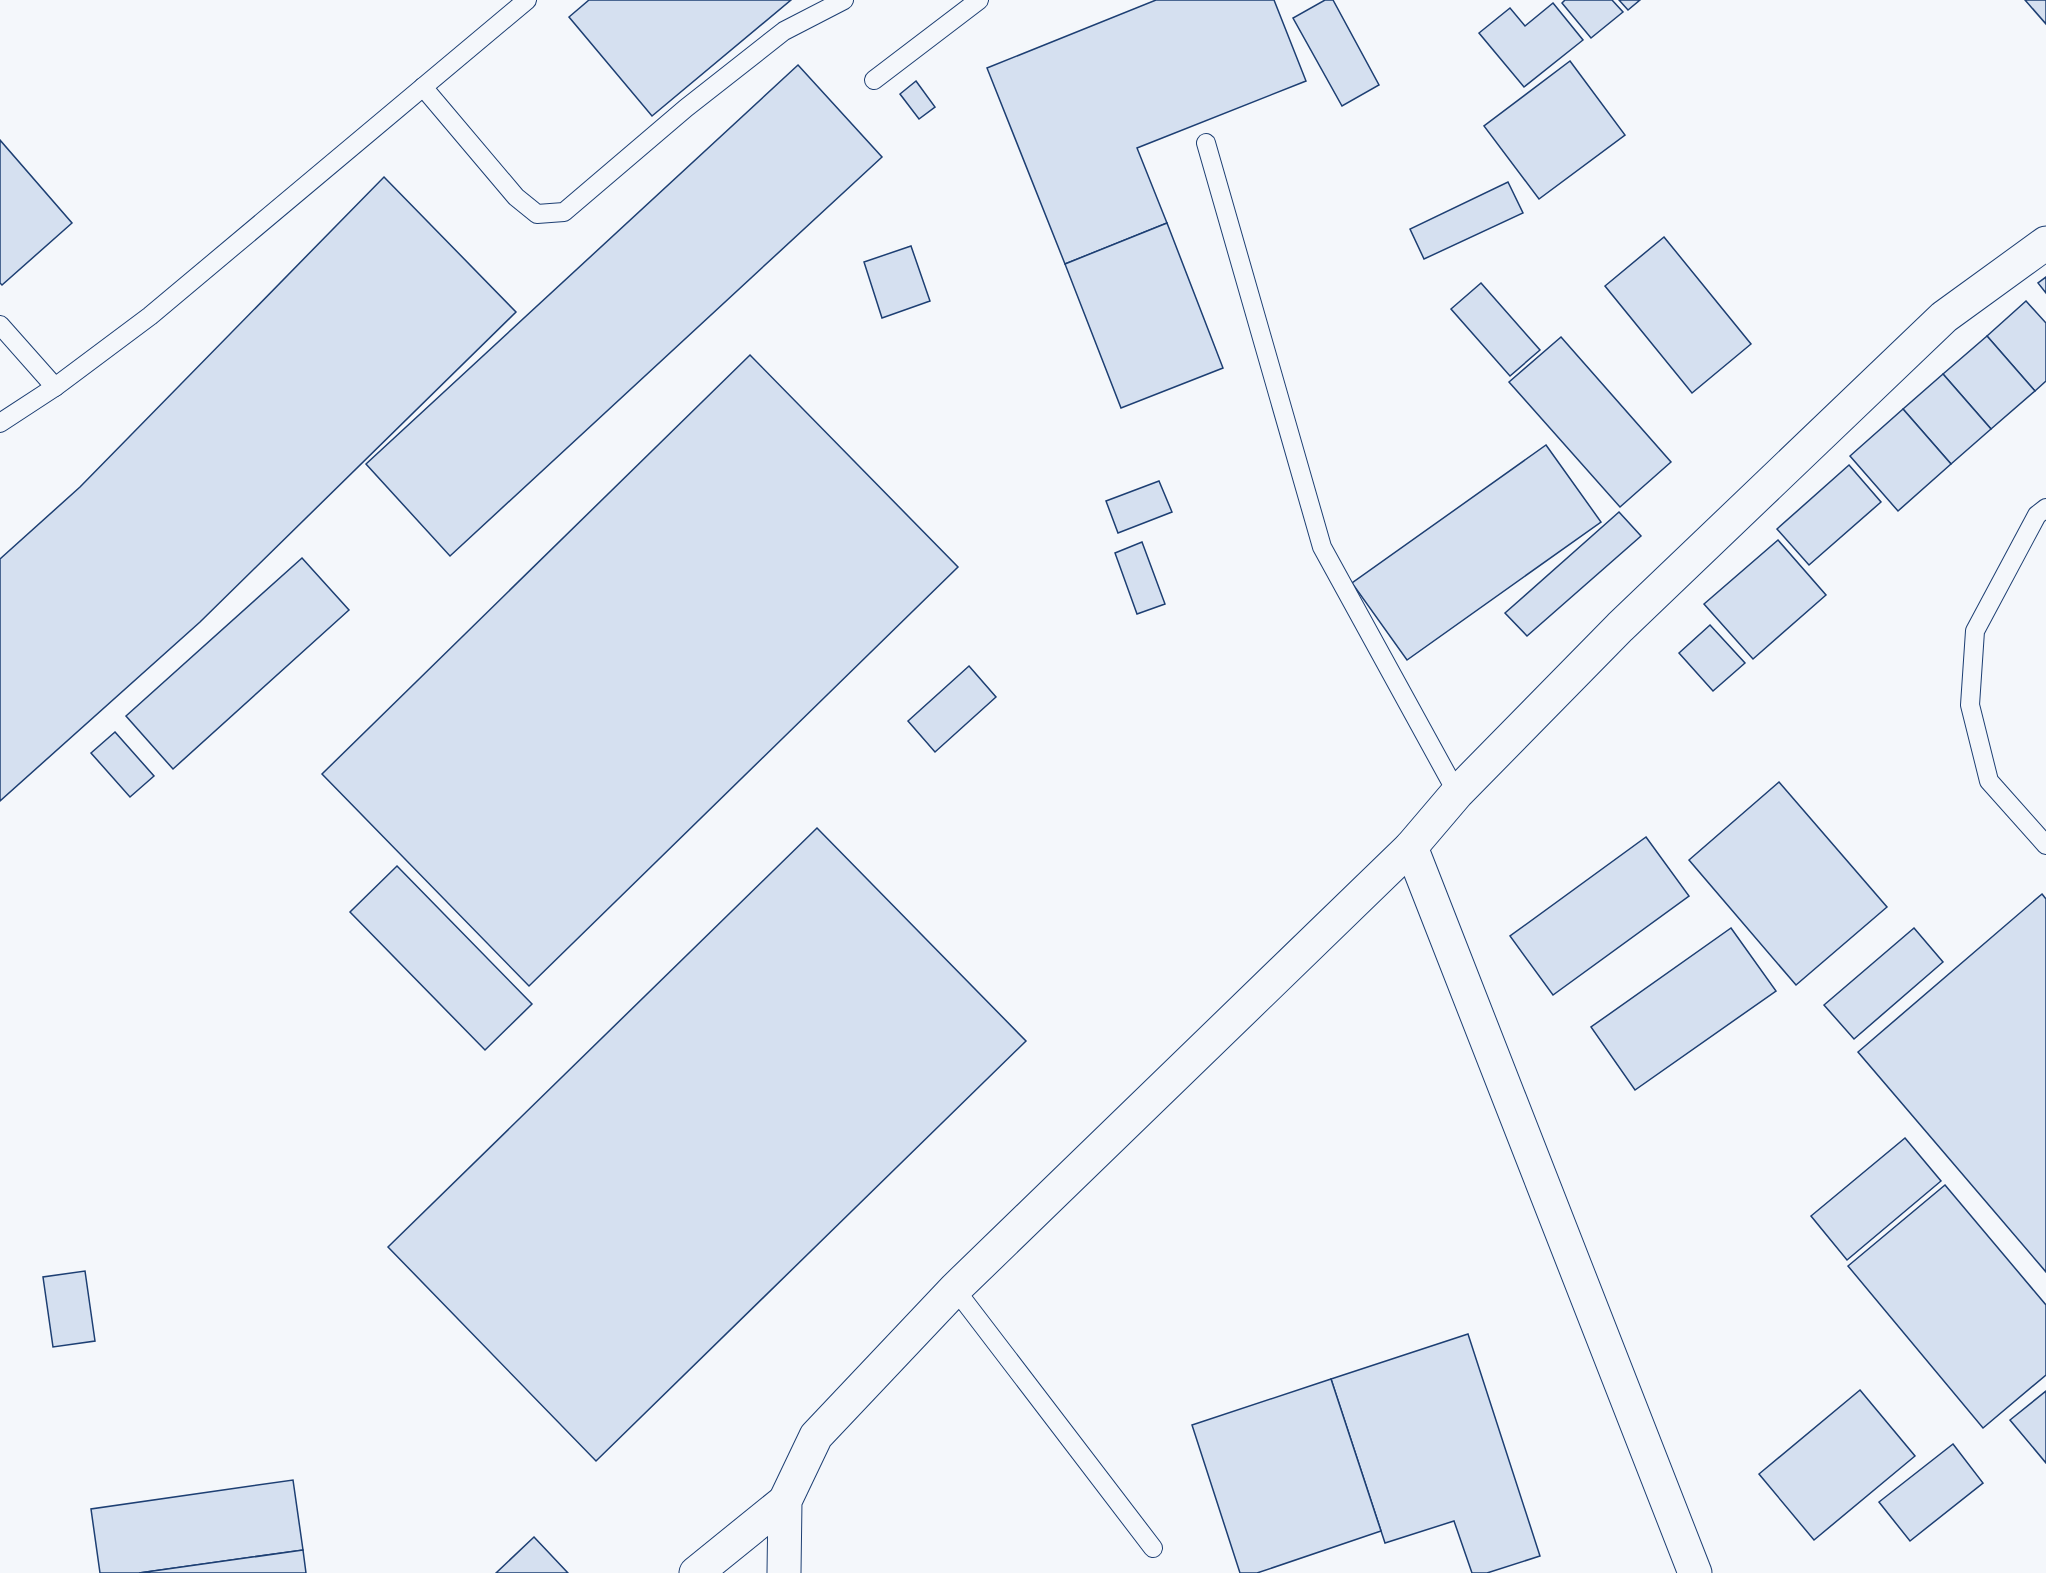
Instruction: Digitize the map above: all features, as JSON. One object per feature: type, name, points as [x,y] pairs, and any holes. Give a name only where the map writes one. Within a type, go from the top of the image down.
[{"type":"street","points":[[784,1573],[785,1501],[816,1436],[955,1289],[1411,847],[1457,793],[1620,627],[1944,316],[2046,243]]},
{"type":"street","points":[[1411,847],[1695,1573]]},
{"type":"street","points":[[696,1573],[785,1501]]},
{"type":"lane","points":[[0,423],[56,387],[150,315],[527,0]]},
{"type":"lane","points":[[423,87],[516,197],[537,214],[564,212],[686,108],[784,31],[844,0]]},
{"type":"lane","points":[[873,80],[979,0]]},
{"type":"lane","points":[[1206,143],[1322,547],[1457,793]]},
{"type":"lane","points":[[0,325],[56,387]]},
{"type":"lane","points":[[2046,508],[2037,514],[1975,631],[1970,705],[1989,781],[2046,845]]},
{"type":"lane","points":[[955,1289],[1153,1548]]},
{"type":"building","points":[[589,0],[791,0],[652,116],[569,17]]},
{"type":"building","points":[[1156,0],[1274,0],[1306,81],[1137,148],[1167,223],[1065,264],[987,68]]},
{"type":"building","points":[[1325,0],[1333,0],[1379,85],[1342,106],[1293,18]]},
{"type":"building","points":[[1565,0],[1612,0],[1623,12],[1591,38],[1562,3]]},
{"type":"building","points":[[1619,0],[1640,0],[1628,10]]},
{"type":"building","points":[[2025,0],[2046,0],[2046,24]]},
{"type":"building","points":[[1553,3],[1583,40],[1524,87],[1479,33],[1510,8],[1525,26]]},
{"type":"building","points":[[1570,61],[1625,135],[1539,199],[1484,126]]},
{"type":"building","points":[[798,65],[882,157],[450,556],[366,464]]},
{"type":"building","points":[[916,81],[935,107],[919,119],[900,94]]},
{"type":"building","points":[[0,140],[72,223],[2,285],[0,283]]},
{"type":"building","points":[[384,177],[516,312],[200,622],[0,801],[0,559],[80,487]]},
{"type":"building","points":[[1508,182],[1523,213],[1424,259],[1410,229]]},
{"type":"building","points":[[1167,223],[1223,368],[1121,408],[1065,264]]},
{"type":"building","points":[[1664,237],[1751,344],[1692,393],[1605,286]]},
{"type":"building","points":[[911,246],[930,301],[882,318],[864,262]]},
{"type":"building","points":[[2046,277],[2046,293],[2038,283]]},
{"type":"building","points":[[1481,283],[1540,350],[1510,376],[1451,309]]},
{"type":"building","points":[[2026,301],[2046,323],[2046,381],[2035,391],[1987,336]]},
{"type":"building","points":[[1987,336],[2035,391],[1991,429],[1943,374]]},
{"type":"building","points":[[1561,337],[1671,462],[1620,507],[1509,382]]},
{"type":"building","points":[[750,355],[958,567],[529,986],[322,774]]},
{"type":"building","points":[[1943,374],[1991,429],[1951,464],[1903,409]]},
{"type":"building","points":[[1903,409],[1951,464],[1898,511],[1850,456]]},
{"type":"building","points":[[1546,445],[1601,522],[1407,660],[1352,583]]},
{"type":"building","points":[[1849,465],[1881,502],[1809,565],[1777,529]]},
{"type":"building","points":[[1159,481],[1172,512],[1118,533],[1106,501]]},
{"type":"building","points":[[1619,512],[1641,536],[1527,636],[1505,613]]},
{"type":"building","points":[[1778,540],[1826,595],[1753,659],[1704,604]]},
{"type":"building","points":[[1142,542],[1165,604],[1137,614],[1115,553]]},
{"type":"building","points":[[302,558],[349,610],[173,769],[126,716]]},
{"type":"building","points":[[1710,625],[1745,663],[1713,691],[1679,653]]},
{"type":"building","points":[[969,666],[996,697],[935,752],[908,721]]},
{"type":"building","points":[[115,732],[154,776],[130,797],[91,753]]},
{"type":"building","points":[[1779,782],[1887,907],[1796,985],[1689,860]]},
{"type":"building","points":[[817,828],[1026,1041],[596,1461],[388,1247]]},
{"type":"building","points":[[1646,837],[1689,896],[1553,995],[1510,936]]},
{"type":"building","points":[[397,866],[532,1004],[485,1050],[350,912]]},
{"type":"building","points":[[2042,894],[2046,899],[2046,1272],[1858,1052]]},
{"type":"building","points":[[1731,928],[1776,991],[1635,1090],[1591,1027]]},
{"type":"building","points":[[1914,928],[1943,962],[1854,1039],[1824,1005]]},
{"type":"building","points":[[1905,1138],[1941,1181],[1847,1260],[1811,1216]]},
{"type":"building","points":[[1945,1185],[2046,1305],[2046,1375],[1983,1428],[1848,1266]]},
{"type":"building","points":[[85,1271],[95,1341],[53,1347],[43,1277]]},
{"type":"building","points":[[1468,1334],[1540,1556],[1487,1573],[1472,1573],[1454,1521],[1385,1543],[1331,1379]]},
{"type":"building","points":[[1331,1379],[1381,1531],[1257,1573],[1240,1573],[1192,1425]]},
{"type":"building","points":[[1860,1390],[1915,1456],[1814,1540],[1759,1474]]},
{"type":"building","points":[[2046,1391],[2046,1463],[2010,1420]]},
{"type":"building","points":[[1953,1444],[1983,1483],[1910,1541],[1879,1502]]},
{"type":"building","points":[[293,1480],[303,1550],[139,1573],[100,1573],[91,1509]]},
{"type":"building","points":[[534,1537],[568,1573],[496,1573]]},
{"type":"building","points":[[303,1550],[306,1573],[139,1573]]}]
